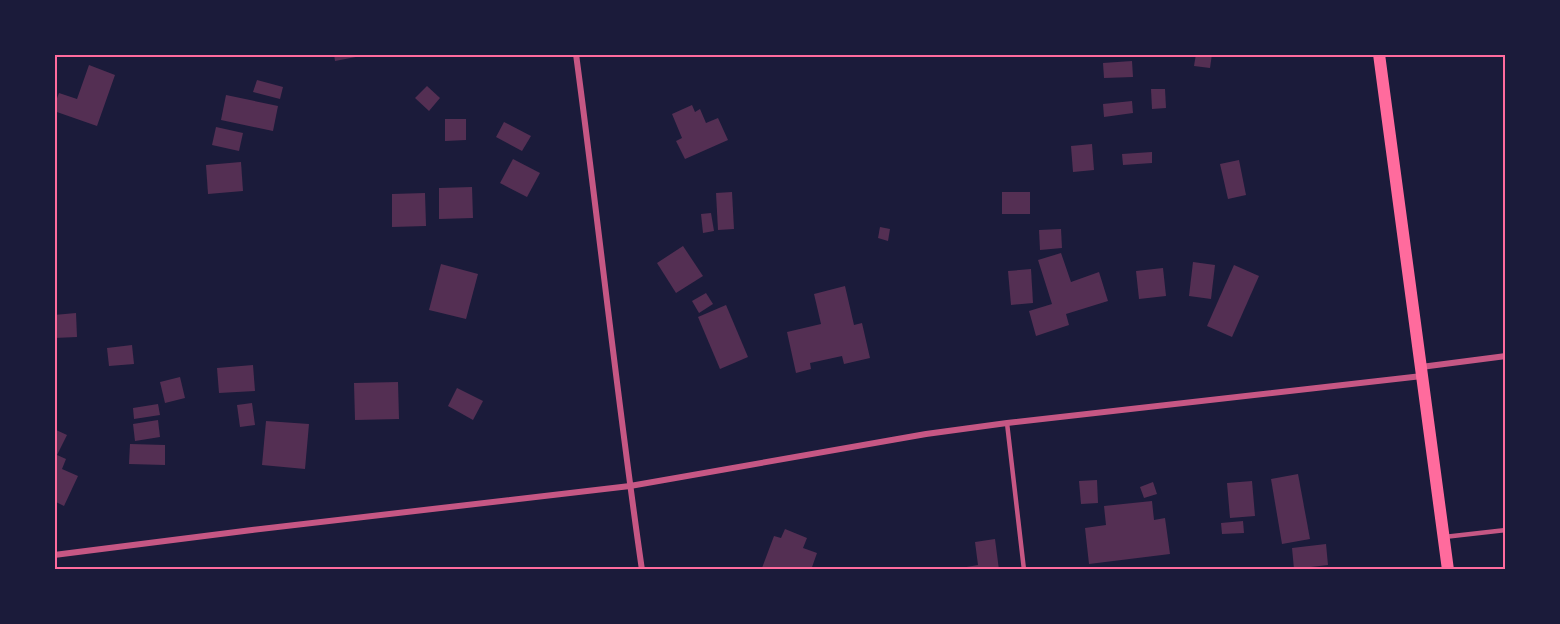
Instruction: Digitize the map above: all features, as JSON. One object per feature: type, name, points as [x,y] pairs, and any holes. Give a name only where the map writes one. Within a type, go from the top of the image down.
[{"type":"main road","points":[[1379,54],[1448,570]]},
{"type":"street","points":[[576,54],[642,570]]},
{"type":"street","points":[[54,555],[630,486],[926,434],[1421,372],[1506,356]]},
{"type":"lane","points":[[1007,423],[1023,570]]},
{"type":"lane","points":[[1444,537],[1506,530]]},
{"type":"building","points":[[334,54],[360,54],[361,56],[335,61]]},
{"type":"building","points":[[399,54],[440,54],[440,56],[400,57]]},
{"type":"building","points":[[1196,54],[1212,54],[1210,68],[1194,66]]},
{"type":"building","points":[[1132,61],[1133,77],[1104,78],[1103,63]]},
{"type":"building","points":[[89,65],[115,75],[97,126],[54,111],[59,93],[77,99]]},
{"type":"building","points":[[257,80],[283,87],[280,99],[253,92]]},
{"type":"building","points":[[427,86],[440,98],[429,111],[415,98]]},
{"type":"building","points":[[1151,89],[1165,89],[1166,108],[1152,109]]},
{"type":"building","points":[[226,95],[278,106],[273,131],[221,120]]},
{"type":"building","points":[[1132,101],[1133,113],[1104,117],[1103,104]]},
{"type":"building","points":[[692,105],[695,112],[700,109],[706,123],[718,118],[728,140],[685,159],[676,141],[682,138],[672,114]]},
{"type":"building","points":[[445,119],[466,119],[466,140],[445,141]]},
{"type":"building","points":[[504,122],[531,136],[522,151],[496,137]]},
{"type":"building","points":[[216,127],[243,133],[239,151],[212,145]]},
{"type":"building","points":[[1092,144],[1094,170],[1073,172],[1071,146]]},
{"type":"building","points":[[1152,152],[1152,163],[1123,165],[1122,154]]},
{"type":"building","points":[[513,159],[540,173],[527,197],[500,183]]},
{"type":"building","points":[[1239,160],[1246,195],[1228,199],[1220,164]]},
{"type":"building","points":[[241,162],[243,191],[208,194],[206,165]]},
{"type":"building","points":[[472,187],[473,218],[439,219],[439,188]]},
{"type":"building","points":[[732,192],[734,229],[718,230],[716,193]]},
{"type":"building","points":[[1002,192],[1030,192],[1030,214],[1002,214]]},
{"type":"building","points":[[425,193],[426,226],[392,227],[392,194]]},
{"type":"building","points":[[711,213],[714,231],[703,233],[701,214]]},
{"type":"building","points":[[880,227],[890,229],[888,241],[878,238]]},
{"type":"building","points":[[1061,229],[1062,248],[1040,250],[1039,230]]},
{"type":"building","points":[[683,246],[703,276],[676,293],[657,263]]},
{"type":"building","points":[[1061,253],[1071,282],[1099,272],[1108,301],[1066,314],[1069,325],[1036,336],[1029,311],[1052,304],[1038,260]]},
{"type":"building","points":[[1193,262],[1215,265],[1211,299],[1189,296]]},
{"type":"building","points":[[441,264],[478,274],[466,319],[429,310]]},
{"type":"building","points":[[1234,265],[1259,276],[1232,337],[1207,326]]},
{"type":"building","points":[[1163,268],[1166,296],[1139,299],[1136,271]]},
{"type":"building","points":[[1031,269],[1033,303],[1011,305],[1008,271]]},
{"type":"building","points":[[845,286],[854,325],[862,323],[870,358],[844,364],[842,356],[810,363],[811,369],[796,373],[787,332],[821,324],[814,294]]},
{"type":"building","points":[[706,293],[713,304],[699,313],[692,301]]},
{"type":"building","points":[[726,305],[748,357],[720,369],[698,317]]},
{"type":"building","points":[[76,313],[77,337],[54,338],[54,315]]},
{"type":"building","points":[[132,345],[134,364],[109,366],[107,348]]},
{"type":"building","points":[[253,365],[255,391],[219,393],[217,368]]},
{"type":"building","points":[[180,377],[185,398],[165,403],[160,382]]},
{"type":"building","points":[[398,382],[399,419],[355,420],[354,383]]},
{"type":"building","points":[[457,388],[483,401],[473,420],[448,406]]},
{"type":"building","points":[[252,403],[255,425],[240,427],[237,405]]},
{"type":"building","points":[[158,404],[160,415],[134,419],[133,408]]},
{"type":"building","points":[[158,420],[160,437],[135,441],[133,424]]},
{"type":"building","points":[[266,421],[309,424],[305,469],[262,465]]},
{"type":"building","points":[[54,429],[67,435],[57,455],[66,459],[62,469],[78,476],[64,506],[54,501]]},
{"type":"building","points":[[130,444],[165,445],[165,465],[129,464]]},
{"type":"building","points":[[1298,474],[1310,539],[1282,544],[1271,479]]},
{"type":"building","points":[[1097,480],[1098,503],[1081,504],[1079,481]]},
{"type":"building","points":[[1252,481],[1255,516],[1230,518],[1227,483]]},
{"type":"building","points":[[1153,482],[1157,494],[1144,498],[1140,487]]},
{"type":"building","points":[[1152,501],[1154,520],[1165,518],[1170,554],[1089,564],[1085,528],[1106,525],[1104,506]]},
{"type":"building","points":[[1243,521],[1244,533],[1222,534],[1221,523]]},
{"type":"building","points":[[785,529],[807,538],[803,548],[817,553],[811,570],[766,570],[762,568],[774,536],[781,538]]},
{"type":"building","points":[[995,539],[999,570],[955,569],[978,565],[975,542]]},
{"type":"building","points":[[1326,544],[1328,565],[1294,569],[1292,548]]},
{"type":"building","points":[[881,567],[881,570],[858,570],[858,568]]}]
